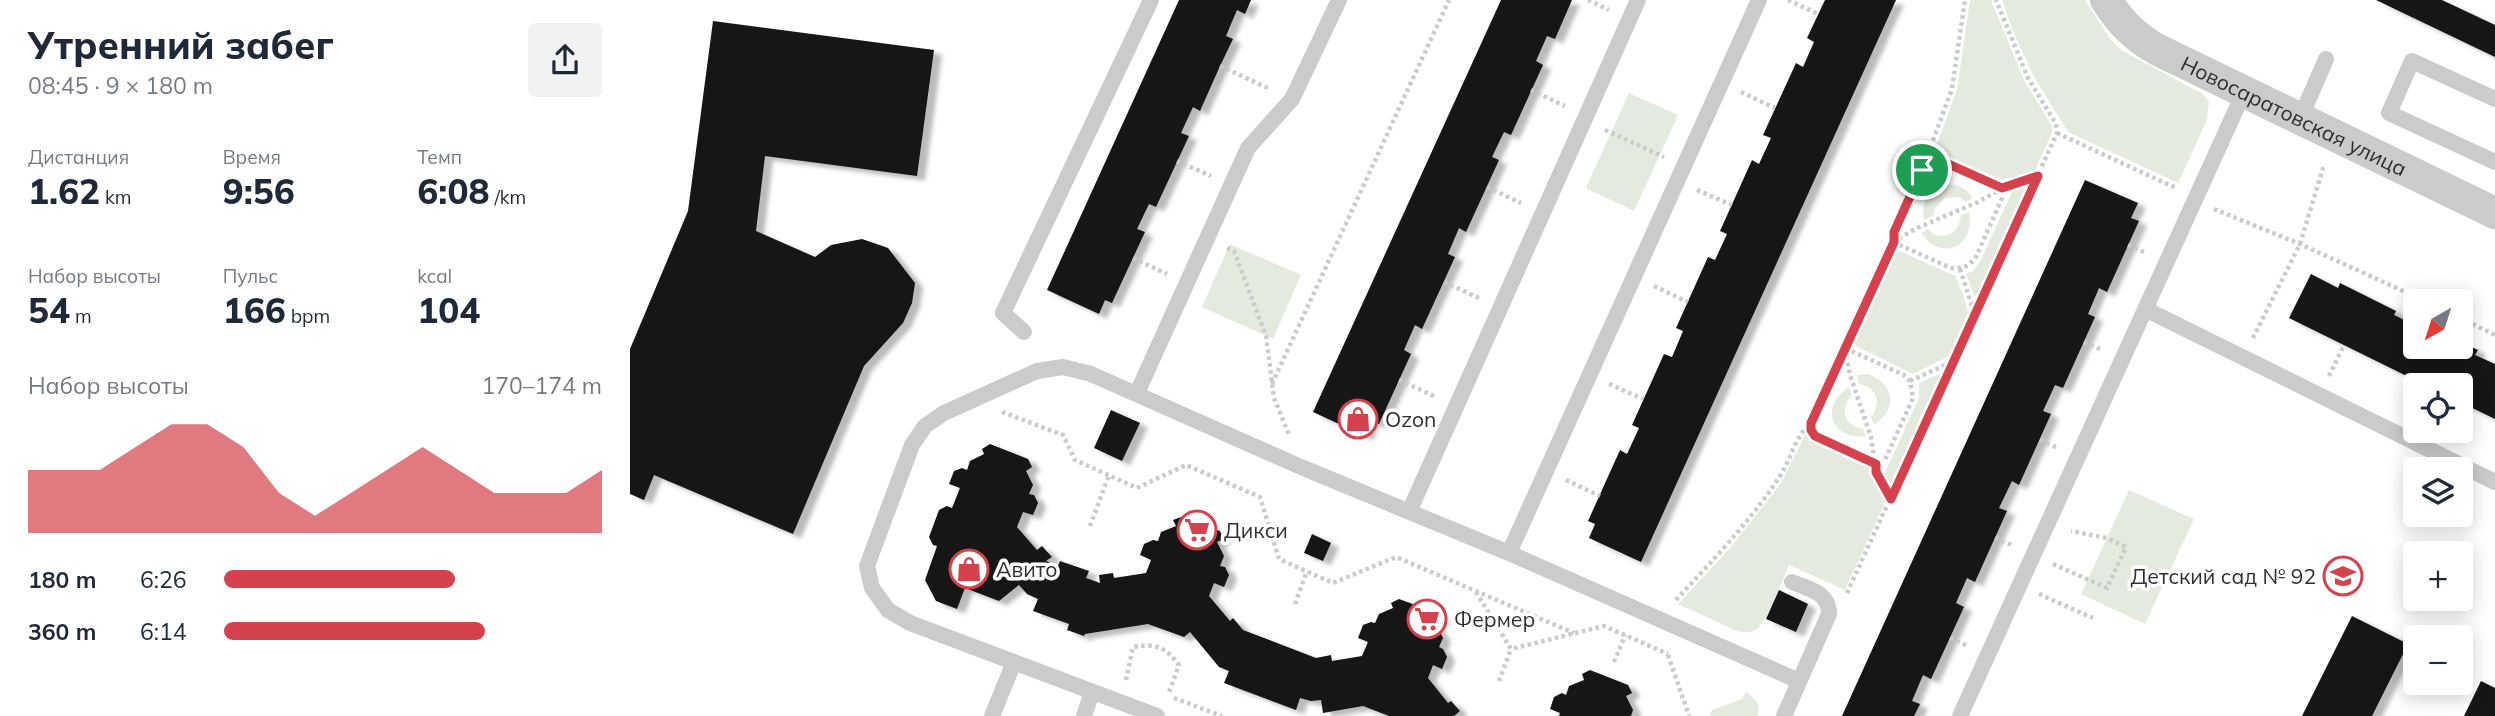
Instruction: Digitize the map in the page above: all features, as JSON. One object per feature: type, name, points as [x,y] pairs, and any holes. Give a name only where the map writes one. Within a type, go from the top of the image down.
[{"type":"street","name":"Новосаратовская улица","points":[[2106,0],[2119,21],[2134,36],[2156,50],[2495,214]]},
{"type":"lane","points":[[1024,332],[1003,313],[1151,0]]},
{"type":"lane","points":[[1137,393],[1248,148],[1292,99],[1339,0]]},
{"type":"lane","points":[[1409,512],[1638,0]]},
{"type":"lane","points":[[1508,553],[1759,0]]},
{"type":"lane","points":[[2300,119],[2326,60]]},
{"type":"lane","points":[[2495,99],[2413,61],[2389,113],[2495,162]]},
{"type":"lane","points":[[1960,716],[2244,92]]},
{"type":"lane","points":[[2145,309],[2495,481]]},
{"type":"lane","points":[[1157,716],[910,623],[888,610],[872,589],[867,566],[912,445],[925,426],[944,413],[1037,371],[1063,366],[1091,374],[1799,681]]},
{"type":"lane","points":[[1784,716],[1829,614],[1829,603],[1822,595],[1792,582]]},
{"type":"lane","points":[[992,716],[1014,662]]},
{"type":"lane","points":[[1084,716],[1093,692]]},
{"type":"path","points":[[1272,384],[1449,0]]},
{"type":"path","points":[[1788,0],[1818,14]]},
{"type":"path","points":[[1845,348],[1904,375],[1910,381],[1913,398],[1885,460],[1876,464],[1815,436],[1811,423],[1845,348],[1894,242],[1894,232],[1922,170],[1952,89],[1965,0]]},
{"type":"path","points":[[1829,603],[1840,600],[1849,592],[2057,133],[2056,124],[2028,78],[1996,0]]},
{"type":"path","points":[[1220,66],[1292,99]]},
{"type":"path","points":[[1721,83],[1775,108]]},
{"type":"path","points":[[1531,90],[1585,118],[1732,205]]},
{"type":"path","points":[[2057,133],[2195,199],[2403,291]]},
{"type":"path","points":[[2244,358],[2300,244],[2332,135]]},
{"type":"path","points":[[1177,160],[1231,185]]},
{"type":"path","points":[[1894,242],[1951,268],[1968,266],[1975,259],[2004,194],[2002,188],[1944,162],[1932,163],[1922,170]]},
{"type":"path","points":[[1894,242],[1915,229],[1978,202],[2002,188],[2038,176]]},
{"type":"path","points":[[1487,187],[1543,213]]},
{"type":"path","points":[[1228,248],[1234,251],[1266,335],[1274,398],[1289,435]]},
{"type":"path","points":[[1133,258],[1187,283]]},
{"type":"path","points":[[1960,269],[1975,315]]},
{"type":"path","points":[[1633,277],[1688,302]]},
{"type":"path","points":[[1444,282],[1500,308]]},
{"type":"path","points":[[2473,324],[2495,335]]},
{"type":"path","points":[[2320,395],[2344,345]]},
{"type":"path","points":[[1845,348],[1850,375],[1871,436],[1876,472],[1891,499]]},
{"type":"path","points":[[1910,381],[1954,361]]},
{"type":"path","points":[[1589,374],[1643,399]]},
{"type":"path","points":[[1399,380],[1457,406]]},
{"type":"path","points":[[971,401],[1063,435],[1076,460],[1137,488],[1186,465],[1260,498],[1279,559],[1333,583],[1396,556],[1574,634]]},
{"type":"path","points":[[1659,619],[1728,544],[1778,480],[1802,430],[1811,423]]},
{"type":"path","points":[[1546,471],[1600,496]]},
{"type":"path","points":[[1090,527],[1109,475]]},
{"type":"path","points":[[2072,572],[2107,588],[2126,547],[2107,538],[2079,533]]},
{"type":"path","points":[[1295,604],[1307,571]]},
{"type":"path","points":[[1475,591],[1511,649]]},
{"type":"path","points":[[2058,602],[2093,618]]},
{"type":"path","points":[[1511,649],[1604,626],[1668,654]]},
{"type":"path","points":[[1680,628],[1668,654],[1689,716]]},
{"type":"path","points":[[1615,662],[1625,635]]},
{"type":"path","points":[[1126,680],[1133,647],[1149,644],[1168,651],[1179,665],[1168,695]]},
{"type":"path","points":[[1499,681],[1511,649]]},
{"type":"shaded area","points":[[1970,0],[1991,0],[2024,80],[2052,126],[2052,132],[2035,171],[2016,178],[2006,180],[1988,177],[1949,158],[1932,157],[1957,90]]},
{"type":"shaded area","points":[[2002,0],[2085,0],[2110,39],[2121,50],[2203,94],[2209,102],[2207,120],[2178,183],[2068,132],[2033,75]]},
{"type":"shaded area","points":[[1629,93],[1678,115],[1634,211],[1586,188]]},
{"type":"shaded area","points":[[1944,184],[1961,187],[1973,198],[1966,202],[1959,197],[1945,198],[1935,208],[1933,216],[1924,220],[1923,207],[1926,198]]},
{"type":"shaded area","points":[[2029,184],[1976,300],[1966,274],[1973,271],[1981,260],[2014,187]]},
{"type":"shaded area","points":[[1969,212],[1967,235],[1955,247],[1938,247],[1921,233],[1928,229],[1934,235],[1945,236],[1956,230],[1961,215]]},
{"type":"shaded area","points":[[1230,244],[1301,275],[1273,339],[1202,307]]},
{"type":"shaded area","points":[[1895,249],[1955,276],[1969,317],[1951,355],[1913,374],[1852,344]]},
{"type":"shaded area","points":[[1944,372],[1891,487],[1884,475],[1919,398],[1919,383]]},
{"type":"shaded area","points":[[1868,374],[1884,384],[1890,397],[1887,412],[1874,425],[1871,417],[1876,406],[1876,396],[1870,388],[1859,384],[1857,375]]},
{"type":"shaded area","points":[[1849,387],[1852,395],[1846,406],[1846,416],[1851,424],[1863,429],[1866,436],[1844,433],[1837,428],[1833,420],[1834,403]]},
{"type":"shaded area","points":[[1806,433],[1816,444],[1868,468],[1886,500],[1845,590],[1789,565],[1764,620],[1750,632],[1737,631],[1678,604],[1731,547],[1781,483]]},
{"type":"shaded area","points":[[2129,490],[2194,519],[2145,624],[2081,594]]},
{"type":"shaded area","points":[[1746,692],[1758,705],[1757,716],[1709,716],[1712,710],[1742,699]]},
{"type":"building","points":[[1179,0],[1251,0],[1245,14],[1237,10],[1226,36],[1233,39],[1200,111],[1193,107],[1181,133],[1189,136],[1156,207],[1149,204],[1137,229],[1145,232],[1112,303],[1105,300],[1099,314],[1047,290]]},
{"type":"building","points":[[1501,0],[1572,0],[1555,39],[1547,36],[1536,61],[1543,65],[1511,135],[1504,132],[1492,157],[1499,160],[1466,232],[1459,228],[1448,254],[1455,257],[1422,329],[1415,325],[1404,350],[1411,354],[1379,424],[1371,421],[1365,436],[1313,412]]},
{"type":"building","points":[[1825,0],[1896,0],[1641,562],[1589,538],[1595,524],[1588,521],[1620,450],[1627,454],[1639,428],[1632,425],[1664,354],[1672,357],[1683,331],[1676,328],[1708,257],[1715,260],[1727,234],[1720,231],[1752,160],[1759,164],[1771,138],[1763,135],[1796,63],[1803,67],[1814,42],[1807,38]]},
{"type":"building","points":[[2376,0],[2442,0],[2495,25],[2495,57]]},
{"type":"building","points":[[713,21],[934,50],[917,176],[765,156],[756,231],[815,257],[831,245],[862,239],[888,248],[915,283],[912,303],[903,323],[864,366],[793,534],[654,475],[644,500],[630,494],[630,349],[688,211]]},
{"type":"building","points":[[2085,180],[2138,203],[2131,218],[2139,221],[2107,292],[2099,288],[2088,314],[2095,317],[2063,388],[2055,385],[2043,411],[2051,414],[2019,485],[2012,481],[1999,508],[2007,511],[1975,582],[1967,578],[1956,603],[1964,607],[1931,679],[1923,675],[1912,701],[1920,704],[1914,716],[1842,716]]},
{"type":"building","points":[[2311,274],[2338,288],[2340,283],[2396,311],[2394,315],[2403,319],[2403,359],[2473,359],[2473,348],[2478,350],[2475,355],[2495,364],[2495,419],[2473,408],[2473,373],[2403,374],[2289,318]]},
{"type":"building","points":[[1111,410],[1140,423],[1122,461],[1094,448]]},
{"type":"building","points":[[990,444],[1028,459],[1032,467],[1026,471],[1033,485],[1029,494],[1034,495],[1038,503],[1033,515],[1023,512],[1017,527],[1037,550],[1042,546],[1052,557],[1046,561],[1058,566],[1060,561],[1089,571],[1086,578],[1100,583],[1099,575],[1113,573],[1114,578],[1146,573],[1151,560],[1140,555],[1144,544],[1158,541],[1161,532],[1176,526],[1173,520],[1181,517],[1220,531],[1223,539],[1217,542],[1224,556],[1220,566],[1225,567],[1229,575],[1224,587],[1214,583],[1209,596],[1230,621],[1233,618],[1243,630],[1316,658],[1331,655],[1332,661],[1362,656],[1368,642],[1358,638],[1363,625],[1375,623],[1379,614],[1393,608],[1391,603],[1399,599],[1437,613],[1441,621],[1435,623],[1443,638],[1439,647],[1447,657],[1442,669],[1433,665],[1428,678],[1448,703],[1451,701],[1460,711],[1454,716],[1389,716],[1363,706],[1323,713],[1321,700],[1300,698],[1296,710],[1224,683],[1229,671],[1219,667],[1190,632],[1184,637],[1148,624],[1084,636],[1067,630],[1069,624],[1033,611],[1038,599],[1027,594],[1019,585],[999,601],[965,588],[957,609],[936,601],[925,580],[937,546],[933,545],[929,537],[939,510],[947,506],[952,508],[960,488],[949,484],[954,471],[962,468],[967,470],[970,461],[984,454],[982,449]]},
{"type":"building","points":[[1312,534],[1331,543],[1323,561],[1304,553]]},
{"type":"building","points":[[1779,590],[1808,604],[1796,632],[1766,619]]},
{"type":"building","points":[[2352,616],[2403,642],[2403,654],[2372,716],[2302,716]]},
{"type":"building","points":[[1590,670],[1628,685],[1632,693],[1626,696],[1633,710],[1631,716],[1559,716],[1560,713],[1550,709],[1554,697],[1562,693],[1566,695],[1569,686],[1584,680],[1582,674]]},
{"type":"building","points":[[2481,681],[2495,688],[2495,716],[2464,716]]},
{"type":"place","name":"Ozon","points":[[1358,419]]},
{"type":"place","name":"Дикси","points":[[1197,530]]},
{"type":"place","name":"Авито","points":[[969,569]]},
{"type":"place","name":"Детский сад № 92","points":[[2343,576]]},
{"type":"place","name":"Фермер","points":[[1427,619]]},
{"type":"route","points":[[1944,162],[2002,188],[2038,176],[1891,499],[1876,472],[1876,464],[1815,436],[1811,423],[1894,242],[1894,232],[1922,170],[1932,163],[1944,162]]}]
